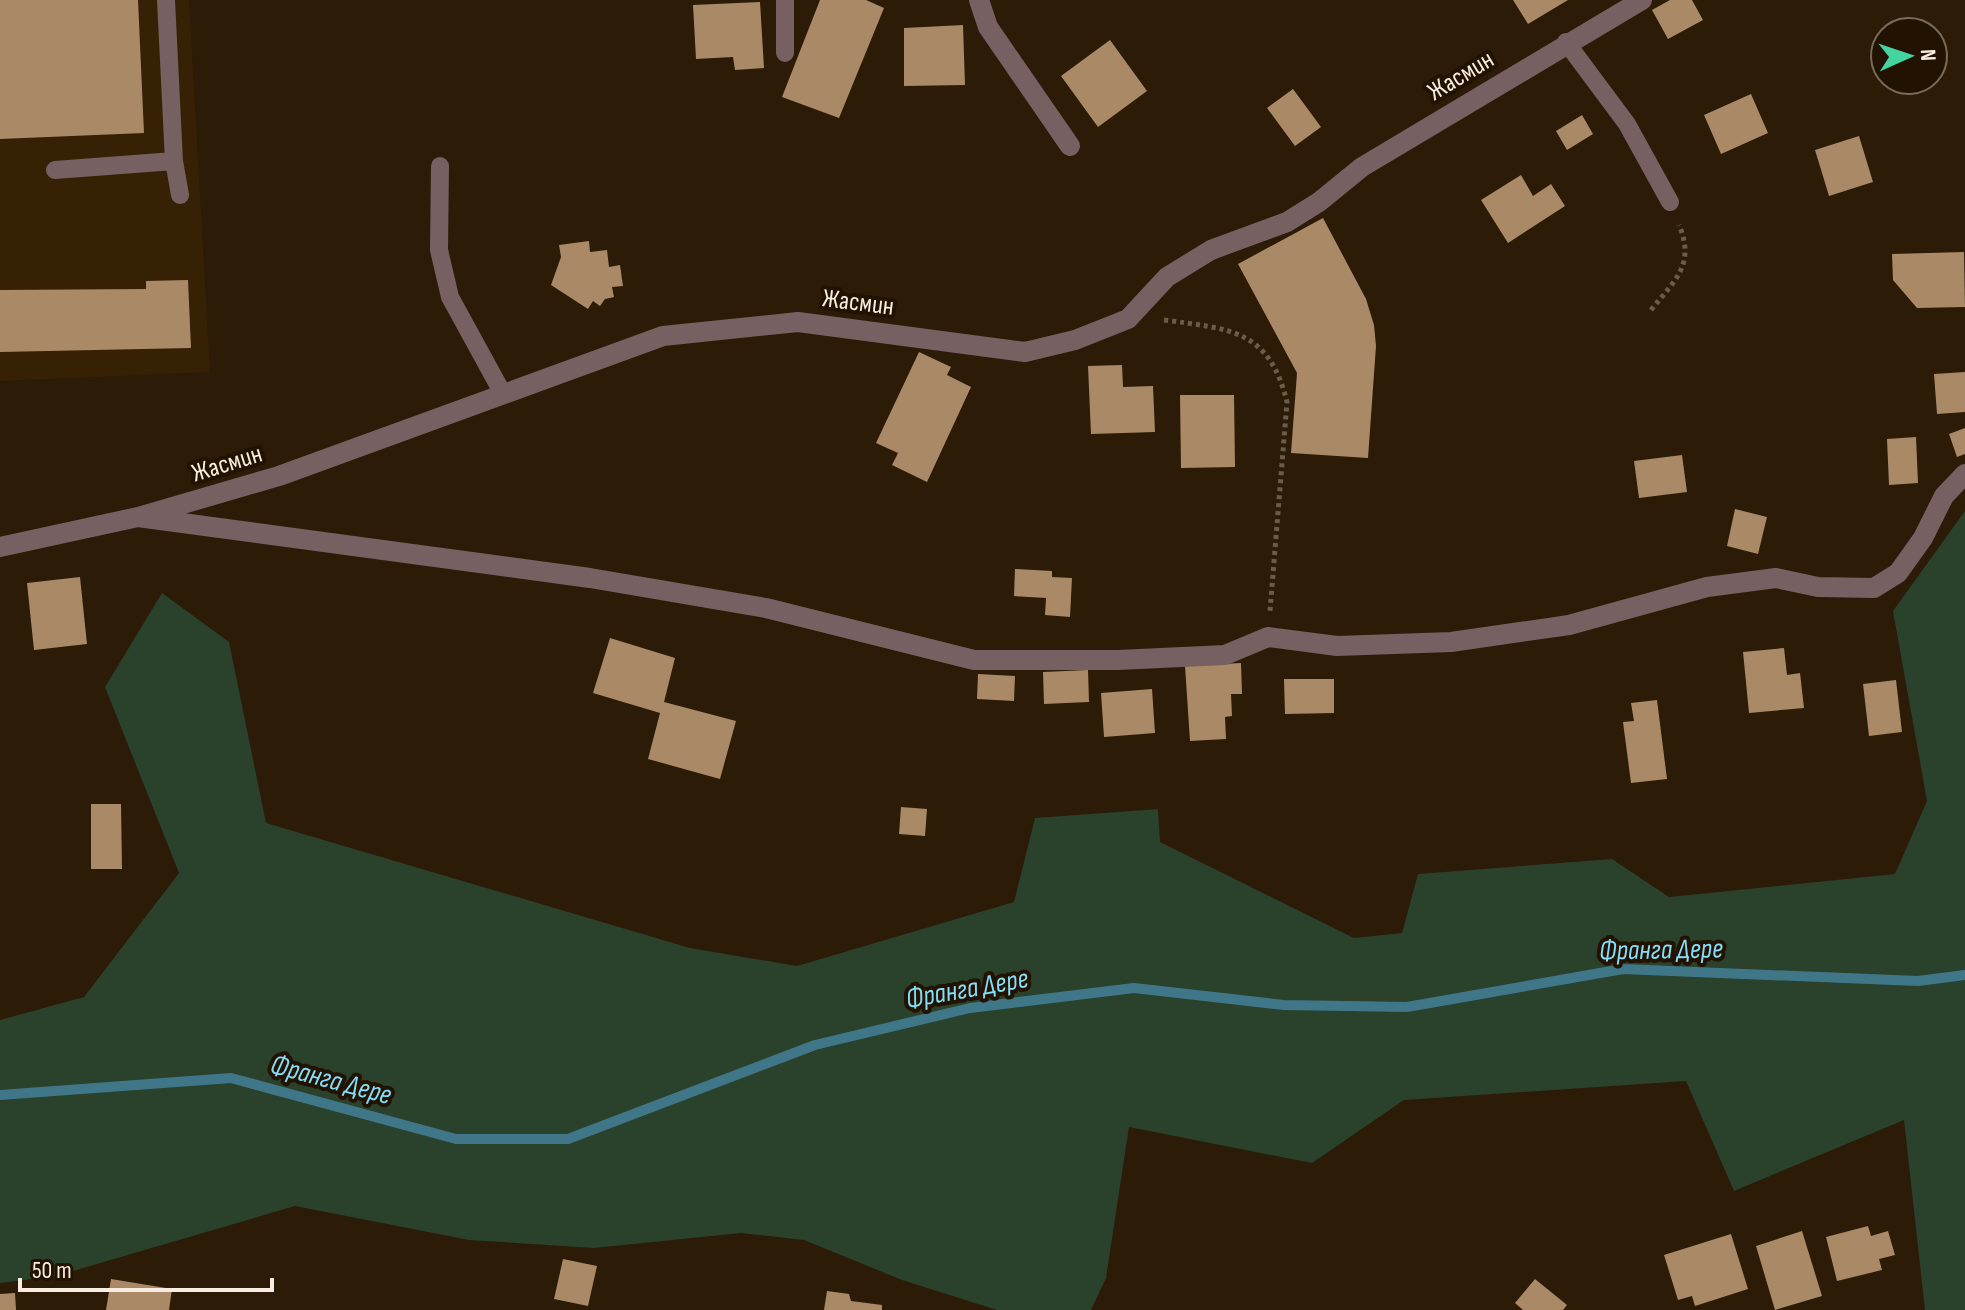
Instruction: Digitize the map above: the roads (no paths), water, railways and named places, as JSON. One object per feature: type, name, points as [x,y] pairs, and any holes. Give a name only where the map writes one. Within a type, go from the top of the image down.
[{"type":"street","points":[[979,0],[988,27],[1070,146]]},
{"type":"street","name":"Жасмин","points":[[0,547],[138,517],[279,476],[502,392],[663,336],[798,322],[1025,352],[1075,340],[1128,319],[1167,277],[1211,250],[1287,222],[1362,167],[1566,42],[1642,0]]},
{"type":"street","points":[[138,517],[605,581],[766,608],[974,660],[1118,660],[1225,655],[1268,637],[1337,646],[1451,642],[1569,625],[1707,587],[1776,578],[1818,587],[1874,588],[1898,573],[1923,538],[1944,496],[1965,474]]},
{"type":"lane","points":[[166,0],[174,161],[180,195]]},
{"type":"lane","points":[[785,0],[785,53]]},
{"type":"lane","points":[[1566,42],[1627,124],[1670,202]]},
{"type":"lane","points":[[55,170],[174,161]]},
{"type":"lane","points":[[440,166],[439,250],[450,297],[502,392]]},
{"type":"waterway","name":"Франга Дере","points":[[0,1095],[231,1078],[456,1139],[568,1139],[815,1045],[970,1008],[1134,988],[1284,1005],[1407,1007],[1623,969],[1918,981],[1965,975]]}]
